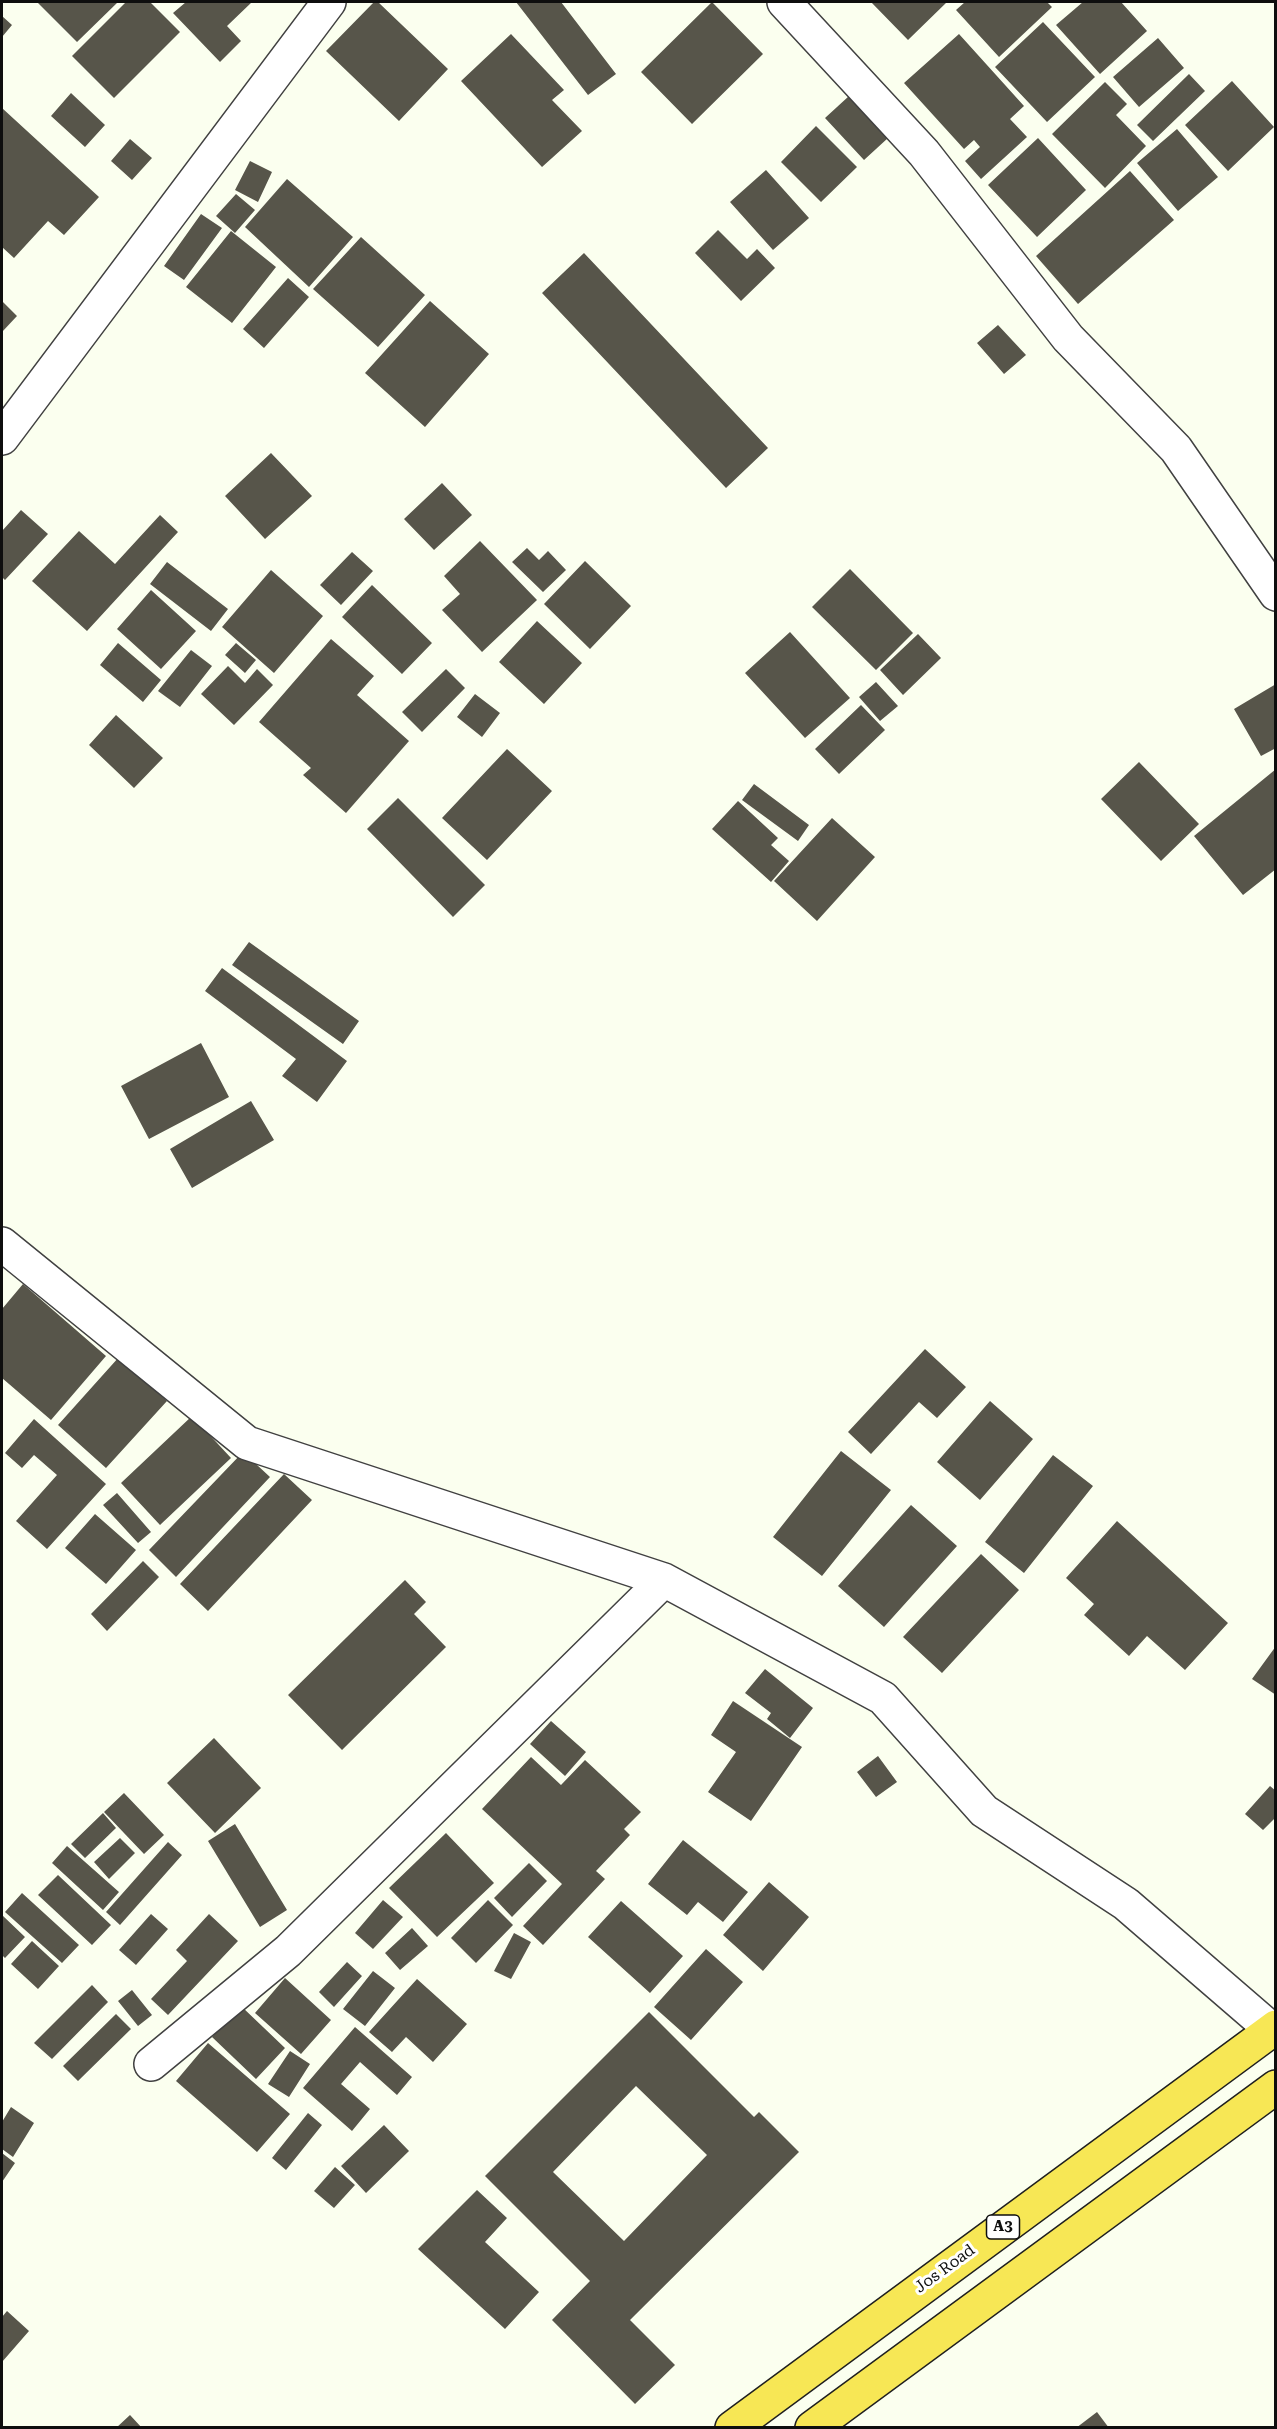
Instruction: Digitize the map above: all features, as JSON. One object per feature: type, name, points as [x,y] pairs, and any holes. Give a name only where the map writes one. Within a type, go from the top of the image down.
[{"type":"highway","name":"Jos Road","points":[[732,2427],[1274,2029]]},
{"type":"highway","points":[[812,2427],[1275,2087]]},
{"type":"street","points":[[2,438],[329,2]]},
{"type":"street","points":[[784,2],[924,153],[1068,338],[1176,449],[1275,594]]},
{"type":"street","points":[[2,1244],[247,1443],[664,1580],[883,1698],[984,1810],[1126,1904],[1274,2029]]},
{"type":"street","points":[[151,2064],[288,1951],[664,1580]]},
{"type":"building","points":[[37,2],[118,2],[77,42]]},
{"type":"building","points":[[126,2],[150,2],[180,32],[114,98],[72,56]]},
{"type":"building","points":[[186,2],[252,2],[227,26],[241,41],[220,62],[173,13]]},
{"type":"building","points":[[374,2],[378,2],[448,69],[399,121],[326,51]]},
{"type":"building","points":[[516,2],[561,2],[616,74],[588,95]]},
{"type":"building","points":[[712,2],[763,54],[692,124],[641,72]]},
{"type":"building","points":[[871,2],[947,2],[908,40]]},
{"type":"building","points":[[965,2],[1047,2],[1052,7],[999,57],[956,10]]},
{"type":"building","points":[[1083,2],[1121,2],[1147,31],[1100,74],[1056,25]]},
{"type":"building","points":[[2,16],[12,25],[2,37]]},
{"type":"building","points":[[1043,22],[1095,77],[1047,122],[995,67]]},
{"type":"building","points":[[511,34],[564,90],[552,100],[582,131],[542,167],[461,81]]},
{"type":"building","points":[[959,34],[1024,106],[1010,119],[1027,137],[981,179],[965,161],[980,147],[974,140],[964,149],[904,83]]},
{"type":"building","points":[[1158,38],[1184,68],[1139,107],[1113,77]]},
{"type":"building","points":[[1189,74],[1205,91],[1153,141],[1137,125]]},
{"type":"building","points":[[1232,81],[1274,127],[1228,171],[1185,125]]},
{"type":"building","points":[[1105,82],[1127,104],[1116,115],[1146,146],[1105,188],[1052,134]]},
{"type":"building","points":[[71,93],[105,125],[85,147],[51,116]]},
{"type":"building","points":[[849,96],[888,138],[864,160],[825,118]]},
{"type":"building","points":[[2,108],[99,197],[64,235],[48,221],[14,258],[2,247]]},
{"type":"building","points":[[816,126],[857,167],[821,202],[781,162]]},
{"type":"building","points":[[1177,129],[1218,177],[1178,211],[1137,163]]},
{"type":"building","points":[[1038,138],[1086,190],[1037,237],[988,185]]},
{"type":"building","points":[[130,139],[152,158],[132,180],[111,161]]},
{"type":"building","points":[[250,161],[272,172],[258,202],[235,190]]},
{"type":"building","points":[[766,170],[809,218],[773,250],[730,202]]},
{"type":"building","points":[[1130,171],[1174,220],[1078,304],[1036,256]]},
{"type":"building","points":[[287,179],[353,237],[309,287],[245,227]]},
{"type":"building","points":[[236,194],[255,210],[235,233],[216,216]]},
{"type":"building","points":[[201,214],[222,228],[184,280],[164,266]]},
{"type":"building","points":[[718,230],[747,259],[757,249],[775,268],[741,301],[695,253]]},
{"type":"building","points":[[231,231],[276,267],[232,323],[186,287]]},
{"type":"building","points":[[361,237],[425,295],[378,347],[313,289]]},
{"type":"building","points":[[584,253],[768,448],[726,488],[542,293]]},
{"type":"building","points":[[288,278],[309,297],[264,348],[243,329]]},
{"type":"building","points":[[2,301],[17,316],[2,332]]},
{"type":"building","points":[[430,301],[489,354],[425,427],[365,373]]},
{"type":"building","points":[[998,325],[1026,355],[1004,374],[977,343]]},
{"type":"building","points":[[271,453],[312,496],[265,539],[225,496]]},
{"type":"building","points":[[442,483],[472,515],[434,550],[404,519]]},
{"type":"building","points":[[21,510],[48,534],[5,580],[2,577],[2,531]]},
{"type":"building","points":[[160,515],[178,532],[87,631],[32,581],[79,531],[115,564]]},
{"type":"building","points":[[480,541],[537,600],[482,652],[442,610],[460,594],[444,576]]},
{"type":"building","points":[[527,548],[539,560],[548,551],[566,570],[543,592],[512,562]]},
{"type":"building","points":[[352,552],[373,571],[341,605],[320,585]]},
{"type":"building","points":[[585,561],[631,606],[590,649],[544,604]]},
{"type":"building","points":[[167,562],[228,609],[211,631],[150,584]]},
{"type":"building","points":[[850,569],[913,633],[876,670],[812,607]]},
{"type":"building","points":[[271,570],[323,616],[274,673],[222,627]]},
{"type":"building","points":[[372,585],[432,643],[402,674],[342,617]]},
{"type":"building","points":[[151,590],[196,631],[161,669],[117,629]]},
{"type":"building","points":[[537,621],[582,663],[544,704],[499,662]]},
{"type":"building","points":[[790,632],[850,698],[805,738],[745,673]]},
{"type":"building","points":[[918,634],[941,658],[903,695],[880,670]]},
{"type":"building","points":[[331,639],[374,676],[357,695],[409,741],[346,813],[303,775],[311,768],[259,722]]},
{"type":"building","points":[[118,643],[161,680],[143,702],[100,665]]},
{"type":"building","points":[[236,643],[256,660],[245,673],[225,655]]},
{"type":"building","points":[[191,650],[212,666],[180,707],[158,691]]},
{"type":"building","points":[[228,666],[245,683],[257,669],[273,685],[234,725],[201,694]]},
{"type":"building","points":[[446,669],[465,688],[422,732],[402,712]]},
{"type":"building","points":[[876,682],[898,706],[880,721],[859,697]]},
{"type":"building","points":[[1276,684],[1276,748],[1261,756],[1234,709]]},
{"type":"building","points":[[475,694],[500,713],[482,737],[457,717]]},
{"type":"building","points":[[861,705],[885,730],[839,774],[815,749]]},
{"type":"building","points":[[116,715],[163,758],[134,788],[89,745]]},
{"type":"building","points":[[507,749],[552,791],[487,860],[442,818]]},
{"type":"building","points":[[1139,762],[1199,824],[1161,861],[1101,799]]},
{"type":"building","points":[[1276,769],[1276,869],[1243,895],[1194,836]]},
{"type":"building","points":[[754,784],[809,825],[798,841],[742,800]]},
{"type":"building","points":[[398,798],[485,885],[453,917],[367,829]]},
{"type":"building","points":[[738,801],[778,838],[771,845],[789,861],[771,882],[712,829]]},
{"type":"building","points":[[832,818],[875,857],[817,921],[774,881]]},
{"type":"building","points":[[249,942],[359,1021],[343,1044],[232,965]]},
{"type":"building","points":[[222,968],[347,1061],[317,1102],[282,1076],[296,1059],[205,991]]},
{"type":"building","points":[[201,1043],[229,1097],[149,1139],[121,1086]]},
{"type":"building","points":[[251,1101],[274,1140],[192,1188],[170,1149]]},
{"type":"building","points":[[23,1284],[106,1356],[51,1420],[2,1378],[2,1309]]},
{"type":"building","points":[[925,1349],[966,1387],[937,1418],[919,1402],[871,1454],[848,1432]]},
{"type":"building","points":[[119,1357],[167,1401],[106,1468],[58,1425]]},
{"type":"building","points":[[990,1401],[1033,1439],[980,1500],[937,1462]]},
{"type":"building","points":[[192,1416],[231,1458],[160,1525],[121,1483]]},
{"type":"building","points":[[34,1419],[106,1484],[47,1549],[16,1521],[57,1475],[34,1455],[22,1468],[5,1453]]},
{"type":"building","points":[[841,1451],[891,1490],[822,1576],[773,1537]]},
{"type":"building","points":[[243,1452],[270,1477],[176,1577],[149,1550]]},
{"type":"building","points":[[1053,1455],[1093,1486],[1024,1573],[985,1542]]},
{"type":"building","points":[[284,1474],[312,1500],[208,1611],[180,1584]]},
{"type":"building","points":[[117,1493],[151,1532],[138,1543],[103,1505]]},
{"type":"building","points":[[911,1505],[957,1546],[884,1627],[838,1586]]},
{"type":"building","points":[[95,1514],[136,1550],[106,1584],[65,1548]]},
{"type":"building","points":[[1117,1521],[1228,1623],[1185,1670],[1147,1636],[1129,1656],[1084,1615],[1094,1604],[1066,1578]]},
{"type":"building","points":[[981,1554],[1019,1590],[942,1673],[903,1637]]},
{"type":"building","points":[[143,1561],[159,1577],[107,1631],[91,1614]]},
{"type":"building","points":[[405,1580],[426,1602],[414,1614],[446,1647],[342,1750],[288,1695]]},
{"type":"building","points":[[1276,1646],[1276,1695],[1252,1679]]},
{"type":"building","points":[[765,1669],[813,1708],[790,1738],[767,1719],[771,1713],[745,1693]]},
{"type":"building","points":[[733,1701],[802,1747],[751,1821],[708,1792],[736,1752],[711,1735]]},
{"type":"building","points":[[551,1721],[586,1752],[565,1776],[530,1744]]},
{"type":"building","points":[[214,1738],[261,1788],[215,1833],[167,1783]]},
{"type":"building","points":[[878,1756],[897,1782],[876,1797],[857,1772]]},
{"type":"building","points":[[531,1757],[561,1785],[585,1760],[641,1812],[624,1829],[630,1835],[596,1871],[605,1879],[543,1945],[523,1926],[562,1884],[482,1809]]},
{"type":"building","points":[[1270,1786],[1276,1791],[1276,1817],[1263,1830],[1245,1814]]},
{"type":"building","points":[[124,1793],[164,1835],[144,1854],[104,1812]]},
{"type":"building","points":[[103,1813],[116,1828],[85,1858],[71,1844]]},
{"type":"building","points":[[235,1824],[287,1910],[260,1927],[208,1841]]},
{"type":"building","points":[[446,1833],[494,1883],[437,1937],[389,1888]]},
{"type":"building","points":[[120,1838],[135,1853],[109,1879],[94,1862]]},
{"type":"building","points":[[683,1840],[748,1892],[723,1922],[698,1902],[687,1915],[648,1884]]},
{"type":"building","points":[[168,1842],[182,1855],[120,1925],[106,1912]]},
{"type":"building","points":[[67,1846],[119,1892],[103,1910],[52,1863]]},
{"type":"building","points":[[529,1863],[547,1881],[512,1917],[494,1898]]},
{"type":"building","points":[[58,1875],[111,1925],[92,1945],[38,1895]]},
{"type":"building","points":[[769,1882],[809,1917],[763,1971],[723,1935]]},
{"type":"building","points":[[22,1893],[79,1945],[62,1963],[5,1912]]},
{"type":"building","points":[[383,1900],[403,1917],[373,1949],[355,1933]]},
{"type":"building","points":[[488,1900],[513,1925],[476,1963],[451,1938]]},
{"type":"building","points":[[621,1901],[683,1956],[650,1993],[588,1937]]},
{"type":"building","points":[[151,1914],[168,1929],[136,1965],[119,1950]]},
{"type":"building","points":[[209,1914],[238,1941],[168,2015],[151,1999],[187,1961],[176,1950]]},
{"type":"building","points":[[2,1915],[25,1937],[5,1958],[2,1955]]},
{"type":"building","points":[[412,1928],[428,1946],[400,1970],[385,1953]]},
{"type":"building","points":[[514,1933],[531,1942],[511,1979],[494,1971]]},
{"type":"building","points":[[32,1941],[59,1966],[38,1989],[11,1964]]},
{"type":"building","points":[[706,1949],[743,1982],[691,2040],[654,2007]]},
{"type":"building","points":[[347,1962],[362,1976],[334,2007],[319,1992]]},
{"type":"building","points":[[373,1971],[395,1988],[365,2026],[343,2009]]},
{"type":"building","points":[[285,1978],[331,2020],[301,2054],[255,2013]]},
{"type":"building","points":[[417,1979],[467,2024],[433,2062],[406,2037],[392,2052],[369,2032]]},
{"type":"building","points":[[92,1985],[108,2002],[52,2059],[34,2043]]},
{"type":"building","points":[[132,1990],[152,2015],[138,2026],[118,2001]]},
{"type":"building","points":[[241,2006],[285,2048],[256,2079],[212,2037]]},
{"type":"building","points":[[649,2012],[754,2117],[759,2112],[799,2152],[630,2320],[675,2365],[635,2404],[552,2320],[590,2281],[485,2176]],"holes":[[[636,2086],[707,2155],[624,2241],[553,2172]]]},
{"type":"building","points":[[116,2014],[131,2029],[78,2081],[63,2066]]},
{"type":"building","points":[[355,2027],[412,2077],[397,2095],[360,2062],[341,2084],[370,2109],[352,2131],[303,2088]]},
{"type":"building","points":[[208,2043],[290,2114],[257,2152],[176,2081]]},
{"type":"building","points":[[290,2051],[310,2064],[289,2097],[268,2084]]},
{"type":"building","points":[[11,2107],[34,2123],[13,2157],[2,2149],[2,2122]]},
{"type":"building","points":[[308,2113],[322,2125],[286,2170],[272,2158]]},
{"type":"building","points":[[384,2125],[409,2151],[366,2193],[341,2166]]},
{"type":"building","points":[[2,2153],[15,2163],[2,2182]]},
{"type":"building","points":[[335,2167],[355,2185],[334,2208],[314,2191]]},
{"type":"building","points":[[477,2190],[507,2218],[485,2242],[539,2292],[505,2329],[418,2249]]},
{"type":"building","points":[[7,2311],[29,2331],[2,2362],[2,2317]]},
{"type":"building","points":[[1097,2412],[1109,2428],[1076,2428]]},
{"type":"building","points":[[130,2415],[142,2428],[116,2428]]}]
